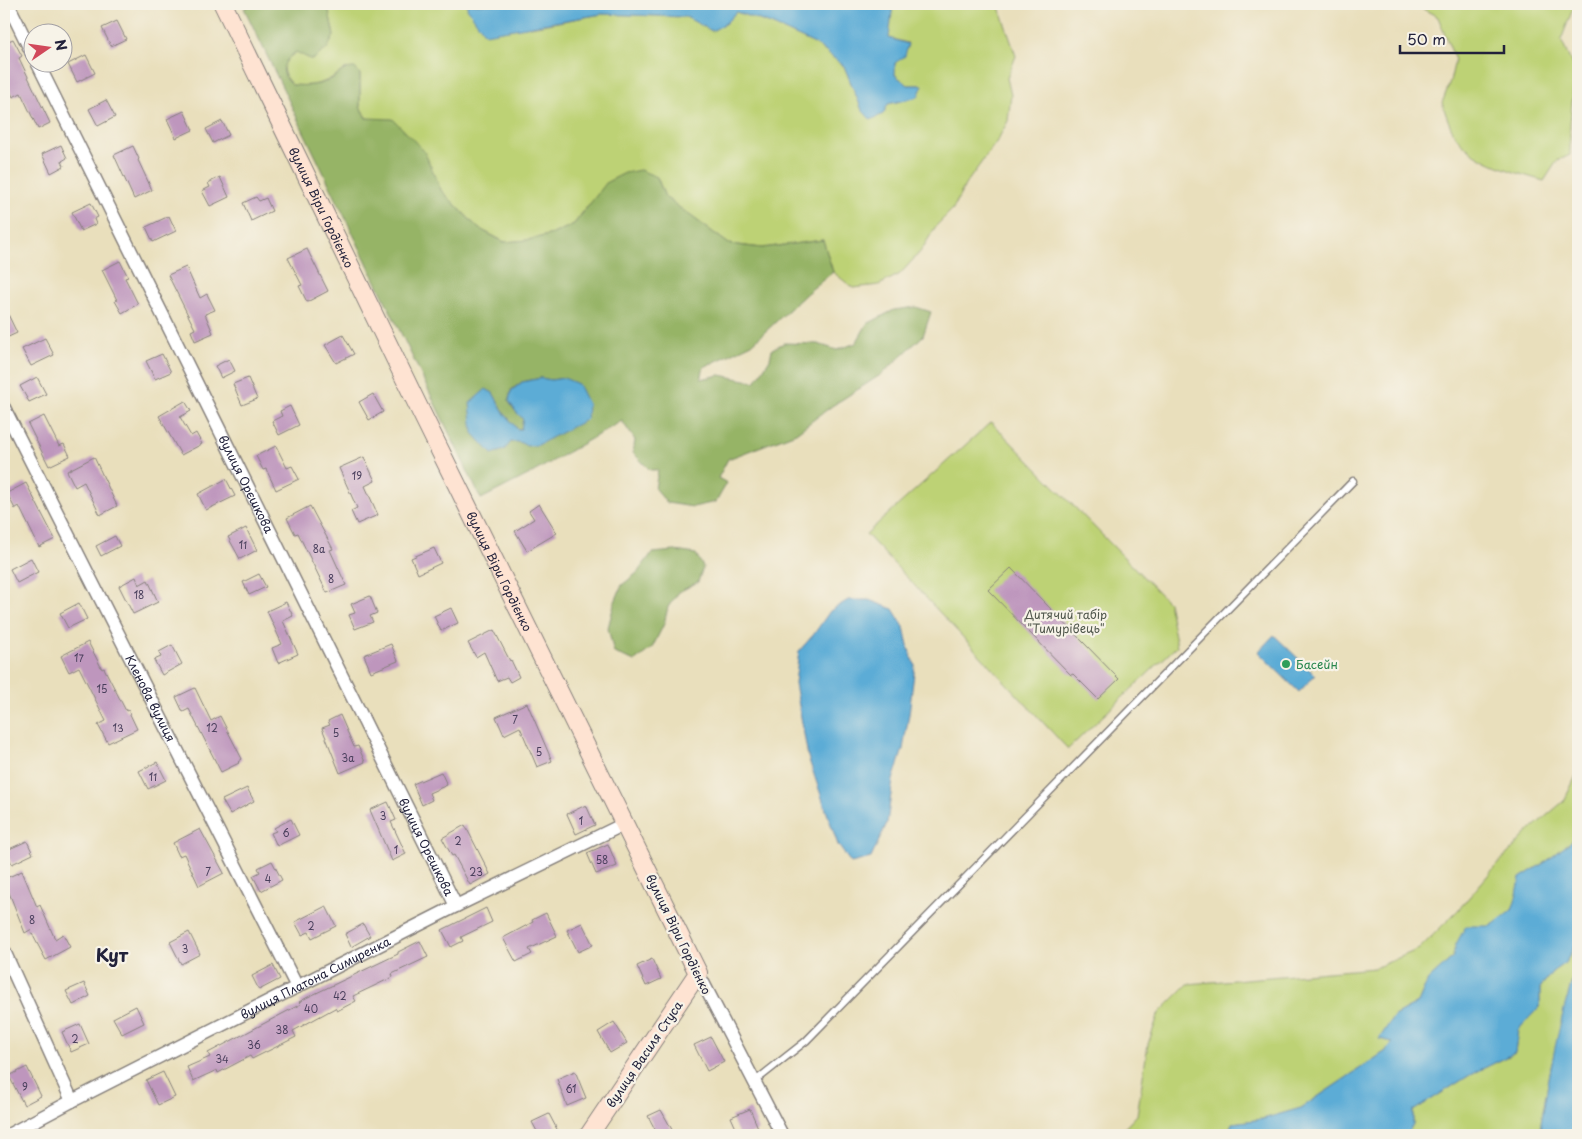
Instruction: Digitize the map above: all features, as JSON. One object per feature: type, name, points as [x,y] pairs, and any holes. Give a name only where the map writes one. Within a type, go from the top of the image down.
[{"type":"street","points":[[8,4],[22,33]]},
{"type":"street","name":"вулиця Віри Гордієнко","points":[[223,4],[624,824],[698,973],[782,1135]]},
{"type":"street","name":"вулиця Орєшкова","points":[[42,72],[456,906]]},
{"type":"street","name":"Кленова вулиця","points":[[4,408],[297,987]]},
{"type":"street","name":"вулиця Платона Симиренка","points":[[8,1135],[456,906],[624,824]]},
{"type":"street","points":[[4,951],[72,1101]]},
{"type":"street","name":"вулиця Василя Стуса","points":[[589,1135],[698,973]]},
{"type":"lane","points":[[754,1082],[806,1041],[1353,481]]},
{"type":"green space","points":[[253,4],[322,4],[328,6],[334,36],[327,49],[312,60],[296,52],[285,64],[285,76],[292,85],[318,84],[328,81],[345,70],[355,68],[360,74],[360,107],[366,118],[393,119],[424,151],[441,190],[478,228],[504,242],[528,240],[553,234],[574,224],[607,182],[625,173],[640,170],[657,177],[665,197],[729,244],[762,248],[823,240],[833,272],[807,293],[752,344],[704,367],[701,379],[720,375],[755,382],[770,359],[772,349],[784,343],[818,344],[837,350],[856,343],[867,324],[894,310],[916,307],[931,312],[923,336],[882,374],[832,406],[796,433],[728,459],[718,478],[727,483],[716,502],[693,507],[667,503],[655,489],[658,470],[650,470],[633,453],[635,440],[622,421],[532,473],[481,499],[244,8]],"holes":[[[541,378],[551,380],[564,378],[527,446],[519,441],[511,442],[470,403],[486,390],[493,393],[505,414],[517,429],[521,429],[523,419],[509,402],[511,390],[522,382]]]},
{"type":"green space","points":[[322,4],[468,4],[467,8],[531,27],[602,14],[686,17],[712,31],[726,23],[736,12],[771,24],[817,45],[844,66],[862,110],[883,114],[888,104],[918,97],[922,85],[908,85],[895,75],[895,63],[908,43],[888,38],[893,4],[998,4],[1016,56],[1007,78],[1011,95],[1008,121],[997,141],[965,185],[953,209],[936,226],[921,251],[900,274],[879,285],[853,288],[833,272],[823,240],[762,248],[729,244],[665,197],[657,177],[588,205],[574,224],[553,234],[528,240],[505,242],[478,228],[441,190],[424,151],[367,118],[360,107],[360,74],[346,68],[321,83],[300,85],[292,85],[285,75],[284,67],[288,59],[295,53],[334,36],[328,7]]},
{"type":"green space","points":[[1414,4],[1577,4],[1572,11],[1561,40],[1575,71],[1570,124],[1570,155],[1557,161],[1544,181],[1497,166],[1475,154],[1455,135],[1442,103],[1450,82],[1455,60],[1438,17]]},
{"type":"green space","name":"Дитячий табір \"Тимурівець\"","points":[[991,422],[1168,602],[1177,646],[1068,749],[866,534]]},
{"type":"green space","points":[[675,551],[696,554],[703,567],[698,582],[679,592],[668,607],[664,624],[652,648],[635,661],[614,653],[608,628],[614,604],[622,585],[637,573],[652,553]]},
{"type":"green space","points":[[1578,772],[1578,837],[1547,861],[1520,878],[1516,902],[1508,914],[1487,928],[1456,944],[1452,958],[1428,980],[1418,1003],[1394,1016],[1380,1039],[1393,1042],[1386,1051],[1301,1108],[1263,1119],[1232,1123],[1229,1131],[1230,1135],[1118,1135],[1137,1115],[1148,1044],[1159,1013],[1188,984],[1375,968],[1419,949],[1459,909],[1532,828],[1564,801]]},
{"type":"green space","points":[[1574,947],[1578,949],[1578,964],[1571,984],[1551,1067],[1539,1135],[1407,1135],[1413,1124],[1413,1111],[1470,1075],[1515,1053],[1518,1030],[1540,1006],[1540,988],[1552,972],[1566,962]]},
{"type":"water","points":[[468,4],[893,4],[889,38],[908,44],[905,56],[895,63],[895,75],[908,85],[923,85],[918,97],[888,104],[883,114],[871,120],[862,110],[844,66],[817,45],[771,24],[736,12],[726,23],[712,31],[686,17],[602,14],[485,34],[467,8]]},
{"type":"water","points":[[541,378],[551,380],[564,378],[578,384],[588,404],[587,419],[538,445],[527,446],[519,442],[511,442],[504,450],[492,454],[473,433],[470,403],[486,389],[493,393],[505,414],[517,429],[521,429],[523,419],[509,401],[511,391],[522,382]]},
{"type":"water","points":[[848,600],[869,600],[893,609],[904,627],[909,650],[915,665],[903,749],[893,780],[887,823],[871,858],[851,863],[838,845],[808,757],[795,683],[799,651],[830,611]]},
{"type":"water","name":"Басейн","points":[[1274,635],[1315,675],[1299,692],[1258,652]]},
{"type":"water","points":[[1578,837],[1578,949],[1574,947],[1566,962],[1552,972],[1540,988],[1540,1006],[1518,1030],[1515,1053],[1470,1075],[1413,1111],[1413,1124],[1407,1135],[1230,1135],[1229,1131],[1232,1123],[1263,1119],[1301,1108],[1386,1051],[1393,1042],[1379,1039],[1394,1016],[1418,1003],[1428,980],[1452,958],[1456,944],[1466,926],[1491,926],[1512,910],[1520,878],[1547,861]]},
{"type":"water","points":[[1578,964],[1578,1135],[1539,1135],[1550,1070],[1565,1006]]},
{"type":"building","points":[[117,21],[126,39],[111,46],[102,28]]},
{"type":"building","points":[[13,39],[22,56],[19,58],[22,64],[22,72],[26,72],[50,123],[38,129],[21,93],[13,97],[4,79],[4,43]]},
{"type":"building","points":[[86,55],[95,73],[77,82],[72,72],[72,62]]},
{"type":"building","points":[[106,100],[115,117],[98,126],[89,109]]},
{"type":"building","points":[[184,111],[193,130],[176,138],[167,119]]},
{"type":"building","points":[[222,121],[229,135],[213,143],[206,129]]},
{"type":"building","points":[[61,145],[67,158],[62,161],[64,166],[51,173],[42,154]]},
{"type":"building","points":[[133,146],[152,190],[134,199],[114,155]]},
{"type":"building","points":[[220,177],[229,197],[210,206],[202,191],[210,187],[208,183]]},
{"type":"building","points":[[256,197],[259,201],[266,198],[272,211],[251,221],[243,203]]},
{"type":"building","points":[[91,203],[98,217],[94,219],[96,224],[81,231],[72,212]]},
{"type":"building","points":[[169,216],[176,231],[153,242],[146,227]]},
{"type":"building","points":[[307,249],[328,291],[307,302],[299,286],[302,285],[288,258]]},
{"type":"building","points":[[120,261],[128,277],[125,278],[138,304],[122,313],[102,270]]},
{"type":"building","points":[[186,267],[200,298],[207,294],[215,310],[205,314],[213,333],[195,341],[191,331],[195,329],[168,275]]},
{"type":"building","points":[[4,306],[17,333],[4,339]]},
{"type":"building","points":[[343,335],[354,354],[336,363],[325,345]]},
{"type":"building","points":[[45,338],[54,355],[31,366],[22,349]]},
{"type":"building","points":[[162,354],[171,372],[155,379],[146,361]]},
{"type":"building","points":[[229,359],[235,371],[221,378],[215,366]]},
{"type":"building","points":[[37,377],[46,394],[29,402],[20,386]]},
{"type":"building","points":[[248,378],[257,399],[242,405],[233,384]]},
{"type":"building","points":[[373,394],[383,412],[369,420],[359,402]]},
{"type":"building","points":[[185,401],[191,411],[180,417],[191,436],[196,433],[202,444],[181,455],[159,416]]},
{"type":"building","points":[[290,406],[299,425],[279,435],[272,421],[282,416],[280,411]]},
{"type":"building","points":[[44,416],[59,446],[64,444],[70,456],[49,466],[28,424]]},
{"type":"building","points":[[276,446],[287,468],[292,466],[299,479],[276,490],[266,469],[263,470],[256,456]]},
{"type":"building","points":[[94,457],[117,506],[100,515],[84,482],[75,487],[67,471]]},
{"type":"building","points":[[364,457],[375,481],[365,486],[378,515],[357,524],[351,511],[357,508],[339,468]]},
{"type":"building","points":[[226,479],[235,496],[206,510],[198,494]]},
{"type":"building","points":[[26,483],[55,539],[39,547],[19,506],[15,509],[7,493]]},
{"type":"building","points":[[539,504],[557,533],[527,551],[515,531],[534,519],[529,511]]},
{"type":"building","points":[[310,506],[333,549],[330,550],[346,585],[327,593],[298,533],[295,534],[287,518]]},
{"type":"building","points":[[246,528],[257,550],[240,559],[228,537]]},
{"type":"building","points":[[115,536],[120,546],[101,556],[96,546]]},
{"type":"building","points":[[434,548],[441,563],[418,574],[411,558]]},
{"type":"building","points":[[31,558],[38,572],[17,583],[10,569]]},
{"type":"building","points":[[1011,568],[1119,679],[1098,699],[1073,674],[1071,675],[988,590]]},
{"type":"building","points":[[259,574],[266,587],[249,595],[243,582]]},
{"type":"building","points":[[136,577],[139,585],[148,580],[158,602],[133,614],[119,586]]},
{"type":"building","points":[[370,596],[377,613],[370,616],[373,622],[355,629],[349,615],[355,613],[351,604]]},
{"type":"building","points":[[286,602],[293,616],[283,621],[298,654],[278,663],[272,648],[282,644],[267,611]]},
{"type":"building","points":[[79,603],[87,619],[68,628],[60,613]]},
{"type":"building","points":[[451,608],[458,623],[441,631],[434,616]]},
{"type":"building","points":[[494,630],[519,677],[510,682],[507,677],[497,681],[484,652],[476,657],[468,643]]},
{"type":"building","points":[[88,642],[137,729],[108,743],[98,725],[106,721],[79,667],[69,672],[61,656]]},
{"type":"building","points":[[391,644],[398,661],[371,672],[364,655]]},
{"type":"building","points":[[172,645],[182,664],[162,675],[154,660],[161,657],[159,652]]},
{"type":"building","points":[[195,688],[211,721],[220,716],[242,759],[239,763],[221,772],[189,709],[183,712],[176,697]]},
{"type":"building","points":[[527,703],[552,761],[537,767],[520,727],[504,735],[496,717]]},
{"type":"building","points":[[340,715],[354,747],[358,746],[365,762],[340,773],[322,728],[330,725],[328,721]]},
{"type":"building","points":[[157,762],[166,780],[148,789],[139,771]]},
{"type":"building","points":[[441,772],[447,785],[429,793],[432,800],[422,805],[413,784]]},
{"type":"building","points":[[247,788],[254,801],[230,814],[222,800]]},
{"type":"building","points":[[388,802],[396,820],[391,822],[406,854],[392,861],[370,810]]},
{"type":"building","points":[[586,805],[595,825],[576,834],[567,814]]},
{"type":"building","points":[[291,819],[299,835],[277,846],[271,833],[276,831],[274,828]]},
{"type":"building","points":[[465,825],[490,874],[470,885],[454,855],[452,856],[442,838]]},
{"type":"building","points":[[200,829],[224,873],[199,886],[184,854],[179,856],[173,843]]},
{"type":"building","points":[[27,841],[33,854],[12,864],[5,851]]},
{"type":"building","points":[[608,844],[617,866],[596,874],[587,853]]},
{"type":"building","points":[[272,861],[282,880],[261,891],[253,876],[260,872],[258,868]]},
{"type":"building","points":[[22,871],[37,907],[40,905],[55,939],[63,934],[70,947],[46,960],[30,930],[25,933],[4,880]]},
{"type":"building","points":[[326,906],[336,926],[312,938],[309,932],[302,935],[295,922]]},
{"type":"building","points":[[486,908],[492,922],[461,937],[463,941],[451,947],[442,930]]},
{"type":"building","points":[[546,913],[557,936],[529,949],[532,954],[516,962],[503,938]]},
{"type":"building","points":[[582,923],[593,945],[578,952],[567,930]]},
{"type":"building","points":[[363,924],[370,936],[351,947],[345,934]]},
{"type":"building","points":[[189,932],[200,954],[181,964],[170,942]]},
{"type":"building","points":[[420,941],[428,957],[392,974],[393,977],[353,996],[356,1001],[337,1011],[335,1008],[293,1031],[296,1037],[252,1059],[250,1056],[218,1073],[217,1070],[193,1081],[187,1067],[210,1057],[208,1053],[301,1004],[299,1002],[308,997],[398,954],[398,952]]},
{"type":"building","points":[[652,959],[661,979],[646,986],[637,966]]},
{"type":"building","points":[[273,965],[280,979],[259,990],[252,976]]},
{"type":"building","points":[[84,983],[90,996],[73,1005],[66,991]]},
{"type":"building","points":[[136,1006],[144,1023],[122,1034],[113,1018]]},
{"type":"building","points":[[614,1022],[627,1043],[610,1053],[598,1032]]},
{"type":"building","points":[[80,1024],[89,1044],[71,1052],[62,1032]]},
{"type":"building","points":[[711,1037],[724,1062],[707,1071],[694,1045]]},
{"type":"building","points":[[27,1067],[41,1096],[24,1105],[9,1076]]},
{"type":"building","points":[[575,1071],[586,1098],[567,1106],[557,1079]]},
{"type":"building","points":[[163,1072],[175,1097],[158,1105],[146,1080]]},
{"type":"building","points":[[750,1109],[759,1130],[748,1135],[739,1135],[731,1117]]},
{"type":"building","points":[[661,1110],[675,1135],[658,1135],[648,1116]]},
{"type":"building","points":[[549,1114],[560,1135],[539,1135],[532,1122]]},
{"type":"place","name":"Басейн","points":[[1286,664]]},
{"type":"district","name":"Кут","points":[[112,954]]}]
